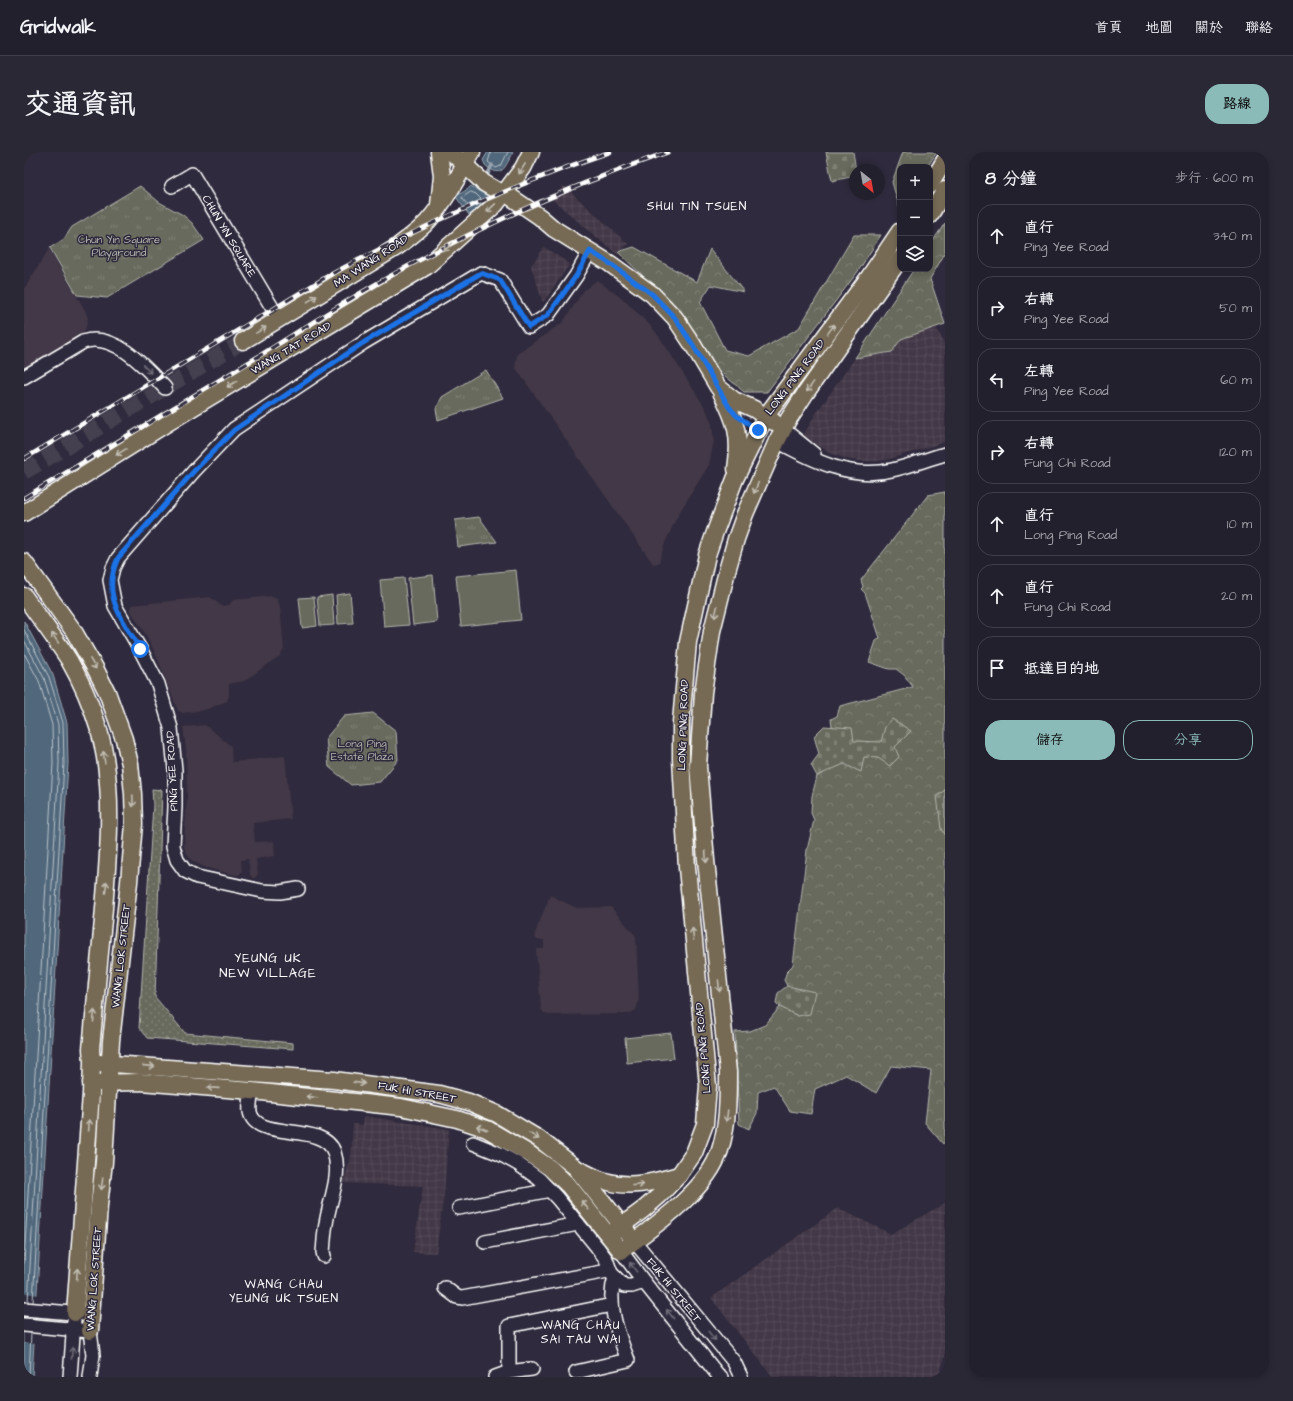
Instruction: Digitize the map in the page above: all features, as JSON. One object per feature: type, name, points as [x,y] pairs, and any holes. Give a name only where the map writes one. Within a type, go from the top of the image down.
[{"type":"main road","points":[[439,152],[442,176],[439,206]]},
{"type":"main road","points":[[451,152],[470,163],[484,184],[504,189],[554,229],[609,263],[652,294],[675,318],[718,387],[735,421],[738,441],[738,458],[735,478]]},
{"type":"main road","name":"WANG TAT ROAD","points":[[24,514],[177,417],[427,266],[496,204],[504,189],[523,168],[531,152]]},
{"type":"main road","points":[[933,180],[945,160]]},
{"type":"main road","name":"MA WANG ROAD","points":[[243,341],[397,247],[427,221],[470,163]]},
{"type":"main road","points":[[933,210],[945,190]]},
{"type":"main road","name":"LONG PING ROAD","points":[[609,1236],[660,1195],[679,1175],[694,1152],[705,1124],[708,1086],[687,868],[682,792],[682,722],[688,642],[708,555],[735,478],[762,423],[897,236]]},
{"type":"main road","name":"LONG PING ROAD","points":[[621,1251],[664,1218],[696,1190],[708,1174],[720,1152],[725,1128],[728,1103],[728,1072],[699,782],[699,746],[708,654],[718,605],[736,539],[780,435],[805,394],[897,263]]},
{"type":"main road","points":[[718,387],[762,423],[780,435]]},
{"type":"main road","points":[[729,407],[737,416],[762,423]]},
{"type":"main road","name":"WANG LOK STREET","points":[[24,562],[73,630],[95,668],[116,714],[124,739],[130,764],[133,794],[134,824],[111,1041],[104,1162],[99,1206],[90,1331]]},
{"type":"main road","name":"WANG LOK STREET","points":[[24,596],[54,636],[70,662],[90,705],[99,728],[108,788],[109,820],[106,881],[91,1049],[91,1083],[75,1313]]},
{"type":"main road","points":[[682,792],[699,782]]},
{"type":"main road","name":"FUK HI STREET","points":[[92,1062],[334,1080],[439,1094],[469,1102],[497,1114],[540,1139],[575,1167],[634,1241]]},
{"type":"main road","name":"FUK HI STREET","points":[[91,1083],[140,1082],[252,1091],[401,1107],[457,1119],[487,1129],[528,1152],[569,1186],[621,1251]]},
{"type":"main road","points":[[575,1167],[605,1181],[620,1185],[652,1183],[679,1175]]},
{"type":"street","name":"CHUN YIN SQUARE","points":[[172,186],[192,174],[279,319]]},
{"type":"street","name":"PING YEE ROAD","points":[[298,889],[280,892],[262,891],[197,877],[185,870],[177,860],[173,846],[175,785],[171,728],[158,684],[140,649],[114,606],[110,580],[113,568],[118,558],[194,471],[234,430],[363,343],[481,273],[500,280],[529,327],[548,315],[576,276],[590,251]]},
{"type":"street","points":[[24,377],[83,342],[98,340],[127,351],[144,365],[165,388]]},
{"type":"street","points":[[780,435],[828,465],[860,473],[876,473],[893,470],[945,454]]},
{"type":"street","points":[[252,1091],[250,1112],[258,1123],[267,1128],[318,1136],[329,1143],[334,1151],[336,1163],[335,1190],[326,1223],[323,1252],[324,1256]]},
{"type":"street","points":[[473,1143],[487,1148],[518,1164],[539,1179],[550,1190],[606,1259],[613,1275],[612,1305],[618,1335],[628,1360],[576,1372]]},
{"type":"street","points":[[459,1208],[550,1190]]},
{"type":"street","points":[[484,1242],[578,1224]]},
{"type":"street","name":"FUK HI STREET","points":[[634,1241],[734,1362],[741,1377]]},
{"type":"street","name":"FUK HI STREET","points":[[621,1251],[644,1282],[721,1377]]},
{"type":"street","points":[[445,1288],[457,1297],[462,1298],[608,1271],[626,1287],[644,1282]]},
{"type":"street","points":[[509,1372],[509,1326],[612,1305]]},
{"type":"street","points":[[24,1309],[92,1314]]},
{"type":"street","name":"WANG LOK STREET","points":[[70,1377],[75,1313]]},
{"type":"street","points":[[24,1325],[90,1331]]},
{"type":"street","name":"WANG LOK STREET","points":[[90,1331],[93,1354],[90,1377]]},
{"type":"street","points":[[495,1377],[509,1372],[532,1368]]},
{"type":"shaded area","points":[[564,186],[628,244],[618,255],[552,199]]},
{"type":"shaded area","points":[[544,247],[570,264],[543,303],[531,266]]},
{"type":"shaded area","points":[[49,249],[85,310],[88,319],[86,328],[81,336],[24,370],[24,289]]},
{"type":"shaded area","points":[[597,280],[624,300],[650,325],[661,339],[706,409],[712,424],[714,441],[709,465],[679,513],[665,543],[659,563],[653,564],[515,367],[517,354],[563,322],[584,290]]},
{"type":"shaded area","points":[[936,327],[945,345],[945,442],[890,459],[861,461],[847,459],[832,454],[803,436],[815,415],[855,358],[892,352],[901,339]]},
{"type":"shaded area","points":[[270,596],[277,599],[280,606],[284,649],[280,656],[244,681],[229,684],[229,696],[227,701],[205,710],[183,713],[178,711],[156,655],[146,635],[130,610],[131,605],[210,597],[222,606],[229,605],[233,600]]},
{"type":"shaded area","points":[[205,725],[231,746],[232,762],[285,756],[291,819],[253,823],[255,842],[274,841],[275,856],[256,859],[258,874],[255,878],[250,875],[248,859],[241,860],[242,871],[239,875],[235,875],[204,867],[194,862],[190,859],[185,850],[187,796],[186,750],[183,727]]},
{"type":"shaded area","points":[[550,895],[577,908],[611,907],[636,936],[639,999],[636,1010],[629,1014],[549,1015],[544,1013],[541,1009],[536,951],[537,949],[544,949],[544,940],[537,940],[535,933]]},
{"type":"shaded area","points":[[364,1116],[449,1129],[444,1194],[436,1253],[413,1252],[423,1186],[343,1183],[351,1157],[353,1124],[363,1125]]},
{"type":"shaded area","points":[[945,1203],[945,1357],[938,1377],[773,1377],[711,1298],[838,1208],[891,1234]]},
{"type":"green space","points":[[826,152],[853,152],[855,164],[849,164],[849,177],[832,181]]},
{"type":"green space","points":[[903,152],[937,152],[929,164],[899,164]]},
{"type":"green space","points":[[897,168],[897,200],[892,182]]},
{"type":"green space","name":"Chun Yin Square Playground","points":[[140,186],[159,202],[183,215],[192,223],[204,240],[107,298],[77,295],[50,248],[64,239],[72,227]]},
{"type":"green space","points":[[945,223],[945,253],[930,279],[945,324],[901,339],[892,352],[855,358],[912,272],[933,272],[933,241]]},
{"type":"green space","points":[[854,235],[881,235],[859,270],[767,392],[744,392],[717,369],[676,308],[618,252],[634,247],[697,282],[710,249],[744,292],[711,285],[700,302],[725,350],[749,356],[799,328]]},
{"type":"green space","points":[[486,370],[503,398],[438,420],[436,409],[442,397]]},
{"type":"green space","points":[[945,492],[945,1141],[943,1144],[925,1123],[931,1070],[891,1066],[876,1093],[846,1075],[815,1089],[811,1114],[790,1111],[774,1086],[758,1092],[757,1113],[749,1129],[739,1124],[735,1032],[750,1031],[765,1025],[780,1007],[798,1016],[790,987],[787,986],[784,980],[787,971],[793,965],[807,850],[814,820],[811,813],[812,796],[817,776],[825,772],[835,727],[832,726],[831,719],[837,716],[840,706],[913,687],[904,675],[896,669],[889,669],[869,662],[876,641],[880,638],[865,593],[861,589],[863,587],[861,580],[928,495]]},
{"type":"green space","points":[[479,517],[497,542],[458,547],[455,520]]},
{"type":"green space","points":[[516,570],[521,620],[461,626],[456,576]]},
{"type":"green space","points":[[433,575],[437,622],[413,625],[408,578]]},
{"type":"green space","points":[[404,578],[409,625],[384,627],[380,580]]},
{"type":"green space","points":[[350,593],[353,623],[338,624],[336,595]]},
{"type":"green space","points":[[332,595],[334,625],[320,626],[317,597]]},
{"type":"green space","points":[[314,597],[317,626],[302,628],[299,598]]},
{"type":"green space","name":"Long Ping Estate Plaza","points":[[373,713],[396,731],[398,760],[380,782],[351,785],[329,767],[326,738],[344,716]]},
{"type":"green space","points":[[892,719],[911,731],[895,747],[899,757],[890,766],[878,758],[864,757],[861,772],[844,764],[817,776],[811,765],[819,754],[814,736],[824,726],[852,728],[854,741],[881,742],[885,727]]},
{"type":"green space","points":[[152,789],[162,790],[155,997],[185,1033],[293,1043],[293,1049],[147,1038],[139,1028],[153,805]]},
{"type":"green space","points":[[945,790],[945,834],[941,829],[937,796]]},
{"type":"green space","points":[[787,986],[815,992],[810,1014],[798,1016],[780,1007],[776,1003],[778,993]]},
{"type":"green space","points":[[671,1033],[674,1058],[627,1063],[625,1038]]},
{"type":"water","points":[[488,152],[513,152],[505,167],[502,170],[495,171],[485,165],[483,160]]},
{"type":"water","points":[[471,186],[488,197],[485,202],[469,215],[456,197]]},
{"type":"water","points":[[24,621],[53,675],[67,723],[68,763],[32,1377],[24,1377]]},
{"type":"pier","points":[[24,1293],[39,1295],[36,1344],[24,1343]]},
{"type":"waterway","points":[[486,178],[492,165]]},
{"type":"tunnel","points":[[24,472],[243,341]]},
{"type":"railway","points":[[24,459],[328,276],[362,258],[466,208],[537,178],[610,152]]},
{"type":"railway","points":[[24,498],[223,378],[345,302],[411,265],[519,211],[593,180],[668,152]]},
{"type":"district","name":"SHUI TIN TSUEN","points":[[697,206]]},
{"type":"district","name":"YEUNG UK NEW VILLAGE","points":[[268,966]]},
{"type":"district","name":"WANG CHAU YEUNG UK TSUEN","points":[[284,1291]]},
{"type":"district","name":"WANG CHAU SAI TAU WAI","points":[[581,1332]]},
{"type":"route","points":[[140,649],[114,606],[110,580],[113,568],[118,558],[194,471],[234,430],[265,408],[363,343],[481,273],[500,280],[529,327],[548,315],[576,276],[590,251],[652,294],[675,318],[693,345],[729,407],[737,416],[758,430]]}]
